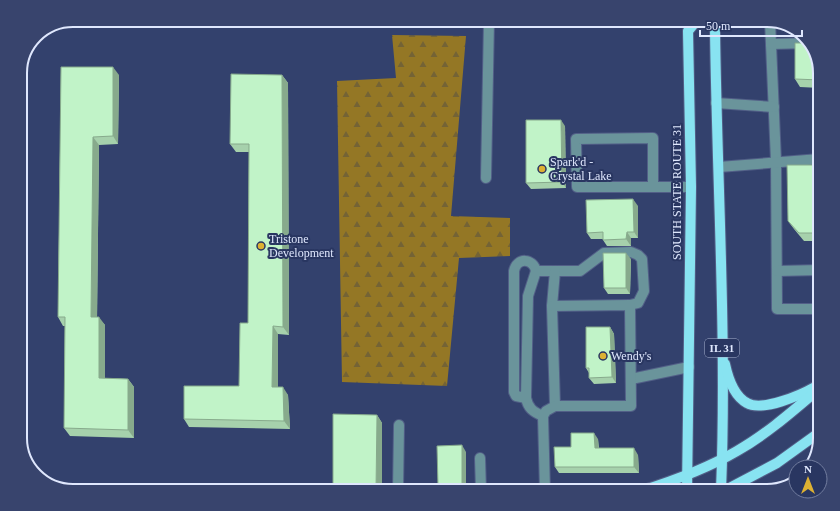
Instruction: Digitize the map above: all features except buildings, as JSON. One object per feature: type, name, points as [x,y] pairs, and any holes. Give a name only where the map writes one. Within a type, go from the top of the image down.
[{"type":"main road","name":"SOUTH STATE ROUTE 31","points":[[689,367],[691,187],[688,31],[691,27]]},
{"type":"main road","name":"IL 31","points":[[712,27],[715,30],[720,205],[722,346],[722,458],[720,484]]},
{"type":"main road","points":[[722,346],[732,384],[739,397],[748,404],[770,404],[807,392],[813,388]]},
{"type":"main road","name":"IL 31","points":[[688,484],[689,367]]},
{"type":"main road","points":[[659,484],[737,451],[764,433],[813,394]]},
{"type":"main road","points":[[737,484],[777,463],[813,437]]},
{"type":"lane","points":[[486,178],[489,27]]},
{"type":"lane","points":[[770,27],[776,161],[777,309],[813,309]]},
{"type":"lane","points":[[771,44],[803,43]]},
{"type":"lane","points":[[716,103],[774,107]]},
{"type":"lane","points":[[654,186],[653,138],[576,139],[577,187],[691,187]]},
{"type":"lane","points":[[719,167],[776,161],[813,159]]},
{"type":"lane","points":[[536,271],[580,271],[604,253],[631,252],[638,255],[642,259],[644,291],[638,303],[630,305],[552,306]]},
{"type":"lane","points":[[526,398],[516,396],[514,392],[514,271],[515,265],[520,261],[526,260],[532,263],[536,271],[528,296],[526,398],[528,405],[533,412],[543,416]]},
{"type":"lane","points":[[777,271],[813,270]]},
{"type":"lane","points":[[555,271],[552,306],[555,406]]},
{"type":"lane","points":[[545,484],[543,416],[546,411],[555,406],[631,406],[630,305]]},
{"type":"lane","points":[[631,379],[689,367]]},
{"type":"lane","points":[[398,484],[399,425]]},
{"type":"lane","points":[[480,458],[481,484]]},
{"type":"green space","points":[[392,35],[466,36],[451,216],[510,218],[510,256],[459,258],[447,386],[342,382],[337,81],[396,78]]},
{"type":"place","name":"Spark'd - Crystal Lake","points":[[542,169]]},
{"type":"place","name":"Tristone Development","points":[[261,246]]},
{"type":"place","name":"Wendy's","points":[[603,356]]}]
